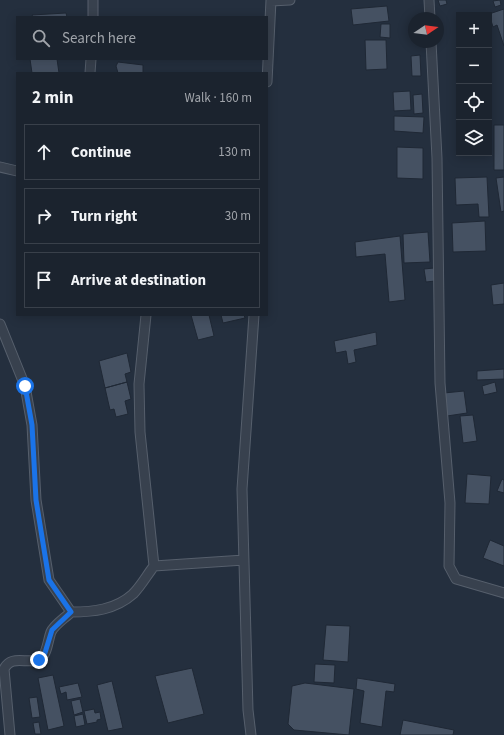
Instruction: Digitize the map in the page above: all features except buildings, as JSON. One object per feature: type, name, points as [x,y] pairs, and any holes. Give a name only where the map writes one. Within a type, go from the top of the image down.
[{"type":"street","points":[[93,0],[93,16]]},
{"type":"street","points":[[267,72],[271,0],[290,0]]},
{"type":"street","points":[[429,0],[430,12]]},
{"type":"street","points":[[431,48],[437,158],[440,383],[450,503],[449,566],[456,579],[504,593]]},
{"type":"street","points":[[90,72],[91,60]]},
{"type":"street","points":[[0,167],[16,171]]},
{"type":"street","points":[[10,735],[4,669],[7,664],[13,661],[39,660],[44,656],[52,630],[71,612],[89,612],[115,606],[133,593],[154,566],[140,432],[139,384],[146,316]]},
{"type":"street","points":[[251,735],[248,710],[242,489],[254,316]]},
{"type":"street","points":[[0,324],[25,386],[32,425],[36,500],[49,580],[71,612]]},
{"type":"street","points":[[154,566],[244,560]]},
{"type":"route","points":[[25,386],[32,425],[36,500],[49,580],[71,612],[52,630],[44,656],[39,660]]}]
